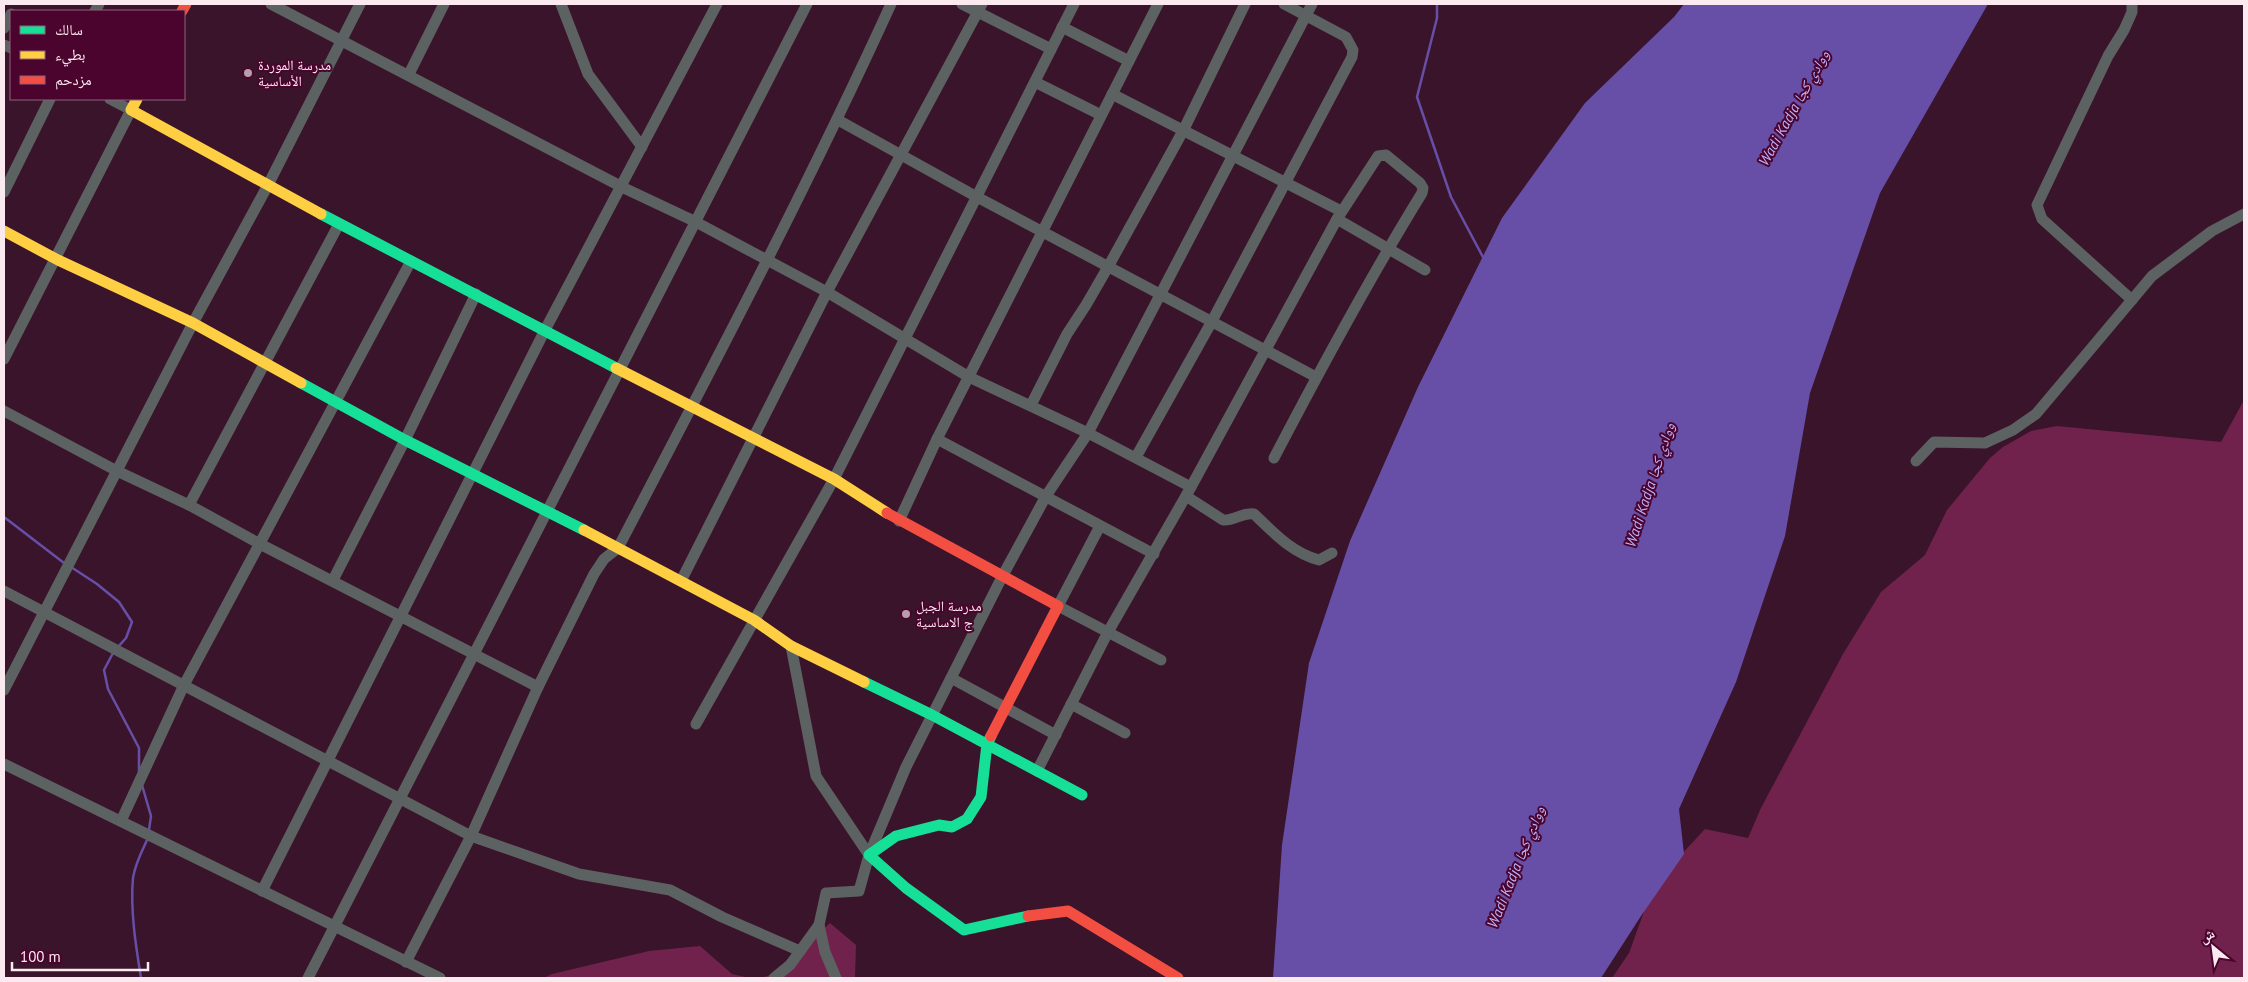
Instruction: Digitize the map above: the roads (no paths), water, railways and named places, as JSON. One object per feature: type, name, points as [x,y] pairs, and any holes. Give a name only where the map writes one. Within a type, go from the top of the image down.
[{"type":"main road","points":[[136,100],[131,110],[339,224],[834,480],[899,521],[1058,606],[987,744],[981,797],[967,819],[952,827],[939,825],[896,836],[869,855],[906,888],[964,930],[1018,917],[1068,911],[1158,964],[1178,978]]},
{"type":"main road","points":[[4,231],[55,258],[193,323],[263,364],[405,440],[548,511],[754,620],[791,646],[932,715],[1082,795]]},
{"type":"street","points":[[273,4],[621,186],[694,221],[827,292],[969,377],[1031,405],[1136,458],[1189,492],[1223,520],[1230,520],[1248,513],[1254,514],[1286,544],[1307,557],[1319,560],[1332,553]]},
{"type":"street","points":[[4,690],[193,323],[268,185],[360,4]]},
{"type":"street","points":[[409,74],[444,4]]},
{"type":"street","points":[[561,4],[588,74],[642,147]]},
{"type":"street","points":[[262,891],[545,330],[717,4]]},
{"type":"street","points":[[308,978],[548,511],[618,368],[807,4]]},
{"type":"street","points":[[406,962],[470,836],[538,687],[594,574],[604,559],[618,548],[692,407],[838,120],[891,4]]},
{"type":"street","points":[[962,4],[980,8],[1051,49]]},
{"type":"street","points":[[696,724],[834,480],[906,341],[1074,4]]},
{"type":"street","points":[[899,521],[937,439],[1158,4]]},
{"type":"street","points":[[1031,405],[1067,334],[1108,267],[1183,131],[1245,4]]},
{"type":"street","points":[[1136,458],[1211,323],[1352,57],[1353,50],[1346,37],[1284,4]]},
{"type":"street","points":[[774,978],[790,964],[819,925],[826,893],[859,891],[869,855],[906,767],[1002,576],[1046,496],[1088,433],[1158,295],[1312,4]]},
{"type":"street","points":[[2132,4],[2132,12],[2124,30],[2108,56],[2037,205],[2042,219],[2132,300]]},
{"type":"street","points":[[681,582],[827,292],[902,156],[980,8]]},
{"type":"street","points":[[4,28],[10,16]]},
{"type":"street","points":[[1062,27],[1129,61]]},
{"type":"street","points":[[1035,82],[1101,115]]},
{"type":"street","points":[[1112,94],[1285,183],[1425,270]]},
{"type":"street","points":[[4,192],[50,100]]},
{"type":"street","points":[[4,359],[131,110],[112,100]]},
{"type":"street","points":[[838,120],[977,198],[1042,230],[1158,295],[1316,377]]},
{"type":"street","points":[[1037,771],[1108,632],[1189,492],[1339,215],[1378,156],[1386,155],[1420,183],[1423,188],[1422,193],[1388,248],[1316,377],[1274,458]]},
{"type":"street","points":[[1916,462],[1934,442],[1985,442],[2013,430],[2036,414],[2152,276],[2212,231],[2244,214]]},
{"type":"street","points":[[189,505],[339,224]]},
{"type":"street","points":[[121,821],[184,685],[337,402],[411,260]]},
{"type":"street","points":[[333,580],[405,440],[476,294]]},
{"type":"street","points":[[4,411],[538,687]]},
{"type":"street","points":[[937,439],[1154,554]]},
{"type":"street","points":[[1100,526],[1058,606],[1160,660]]},
{"type":"street","points":[[4,590],[470,836],[579,874],[670,890],[800,951]]},
{"type":"street","points":[[791,646],[816,776],[869,855]]},
{"type":"street","points":[[951,678],[1056,735]]},
{"type":"street","points":[[1071,704],[1125,733]]},
{"type":"street","points":[[4,764],[440,978]]},
{"type":"street","points":[[819,925],[826,952],[836,978]]},
{"type":"water","name":"Wadi Kadja ووادي كجا","points":[[1684,4],[1988,4],[1880,193],[1810,393],[1785,536],[1736,682],[1679,809],[1684,854],[1601,978],[1273,978],[1282,845],[1309,663],[1350,541],[1418,387],[1502,218],[1585,103],[1674,17]]},
{"type":"waterway","points":[[1437,4],[1437,18],[1417,97],[1451,197],[1484,259]]},
{"type":"waterway","points":[[4,517],[64,563]]},
{"type":"waterway","points":[[71,567],[97,584],[119,602],[132,622],[126,638],[118,647]]},
{"type":"waterway","points":[[113,653],[104,670],[108,689],[139,748],[139,772]]},
{"type":"waterway","points":[[142,785],[151,816],[149,830]]},
{"type":"waterway","points":[[141,978],[134,928],[132,890],[135,868],[148,838]]},
{"type":"place","name":"مدرسة الموردة الأساسية","points":[[248,73]]},
{"type":"place","name":"مدرسة الجبل ج الاساسية","points":[[906,614]]}]
